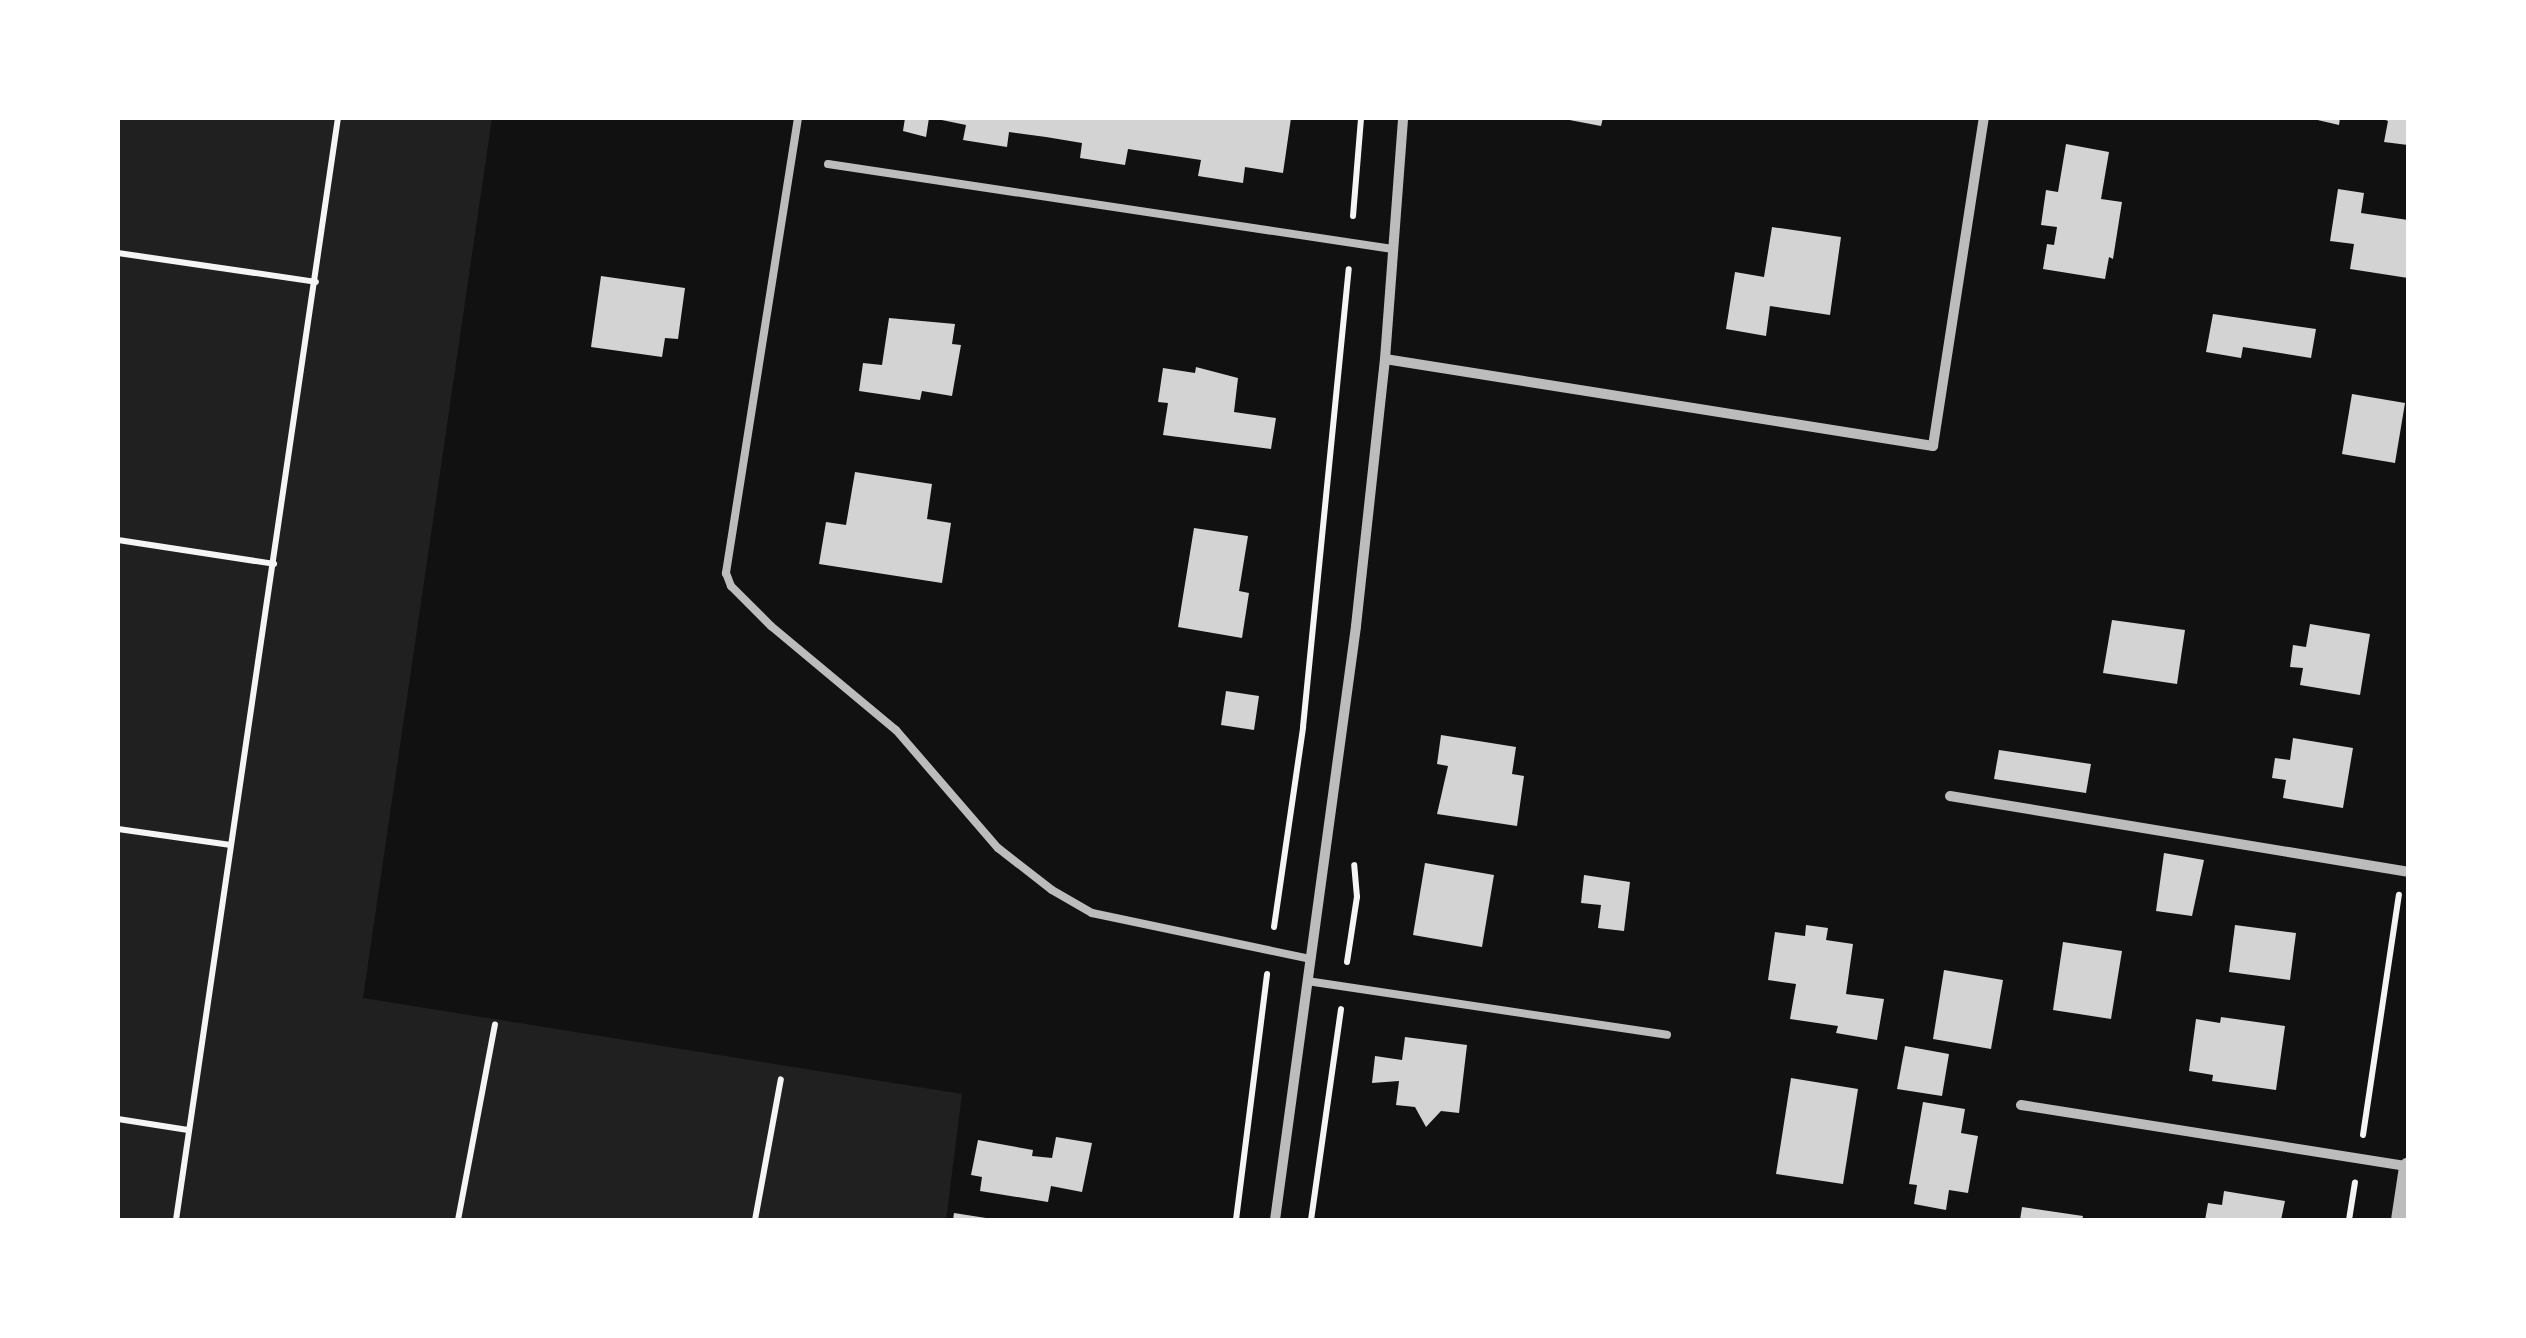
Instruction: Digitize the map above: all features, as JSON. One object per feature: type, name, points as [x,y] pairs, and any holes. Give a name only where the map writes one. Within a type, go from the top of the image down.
[{"type":"street","points":[[1275,1220],[1356,626],[1385,358],[1403,118]]},
{"type":"street","points":[[1385,358],[1933,446],[1984,118]]},
{"type":"street","points":[[1950,796],[2406,872]]},
{"type":"street","points":[[2021,1105],[2408,1166],[2400,1220]]},
{"type":"lane","points":[[798,118],[726,573],[731,586],[771,626],[896,730],[998,848],[1052,890],[1092,913],[1311,959]]},
{"type":"lane","points":[[828,164],[1393,249]]},
{"type":"lane","points":[[1308,981],[1667,1035]]},
{"type":"path","points":[[176,1220],[338,118]]},
{"type":"path","points":[[1236,1220],[1303,728],[1361,118]]},
{"type":"path","points":[[118,253],[316,282]]},
{"type":"path","points":[[118,540],[274,564]]},
{"type":"path","points":[[118,829],[231,845]]},
{"type":"path","points":[[2349,1220],[2406,872]]},
{"type":"path","points":[[458,1220],[495,1024]]},
{"type":"path","points":[[755,1220],[782,1079]]},
{"type":"path","points":[[118,1119],[188,1130]]},
{"type":"shaded area","points":[[118,118],[492,118],[363,998],[962,1094],[946,1220],[118,1220]]},
{"type":"building","points":[[905,118],[929,118],[926,137],[903,131]]},
{"type":"building","points":[[932,118],[1291,118],[1283,173],[1245,167],[1243,183],[1198,176],[1201,160],[1128,149],[1125,165],[1080,158],[1082,143],[1009,132],[1007,147],[963,140],[966,125]]},
{"type":"building","points":[[1559,118],[1603,118],[1601,126]]},
{"type":"building","points":[[2309,118],[2340,118],[2339,125]]},
{"type":"building","points":[[2380,118],[2408,118],[2408,145],[2384,142],[2388,121]]},
{"type":"building","points":[[2066,144],[2109,152],[2101,199],[2122,202],[2113,259],[2109,257],[2105,279],[2043,269],[2047,244],[2054,245],[2057,227],[2041,225],[2046,190],[2058,192]]},
{"type":"building","points":[[2338,189],[2364,193],[2361,213],[2408,220],[2408,278],[2350,269],[2354,244],[2330,241]]},
{"type":"building","points":[[1772,227],[1841,237],[1830,315],[1770,306],[1766,336],[1726,329],[1735,272],[1764,277]]},
{"type":"building","points":[[601,276],[685,288],[678,339],[665,338],[662,357],[591,347]]},
{"type":"building","points":[[2213,314],[2316,329],[2311,358],[2243,347],[2241,358],[2206,352]]},
{"type":"building","points":[[889,318],[955,324],[952,344],[961,345],[952,396],[922,391],[920,400],[859,391],[863,363],[882,365]]},
{"type":"building","points":[[1196,367],[1238,378],[1234,412],[1276,418],[1271,449],[1163,435],[1168,403],[1158,402],[1163,368],[1195,373]]},
{"type":"building","points":[[2352,394],[2405,403],[2395,463],[2342,454]]},
{"type":"building","points":[[855,472],[932,484],[927,519],[951,523],[942,583],[819,564],[826,522],[846,525]]},
{"type":"building","points":[[1194,528],[1248,536],[1239,591],[1249,593],[1242,638],[1178,627]]},
{"type":"building","points":[[2112,620],[2185,630],[2177,684],[2103,673]]},
{"type":"building","points":[[2310,624],[2370,634],[2360,695],[2300,685],[2303,668],[2290,667],[2293,645],[2306,647]]},
{"type":"building","points":[[1226,691],[1259,696],[1254,730],[1221,725]]},
{"type":"building","points":[[1441,735],[1516,747],[1512,774],[1524,776],[1517,826],[1437,814],[1448,766],[1437,764]]},
{"type":"building","points":[[2293,738],[2353,748],[2343,808],[2283,798],[2286,780],[2272,778],[2275,758],[2290,760]]},
{"type":"building","points":[[1999,750],[2091,764],[2086,793],[1994,779]]},
{"type":"building","points":[[2164,853],[2204,860],[2192,916],[2156,911]]},
{"type":"building","points":[[1425,863],[1494,875],[1482,947],[1413,935]]},
{"type":"building","points":[[1584,875],[1630,882],[1624,931],[1598,928],[1601,905],[1581,903]]},
{"type":"building","points":[[1806,925],[1828,928],[1826,940],[1853,944],[1846,994],[1884,999],[1877,1040],[1836,1033],[1838,1026],[1790,1019],[1796,984],[1768,980],[1775,932],[1805,936]]},
{"type":"building","points":[[2235,925],[2296,933],[2290,980],[2229,972]]},
{"type":"building","points":[[2063,942],[2122,951],[2111,1019],[2053,1010]]},
{"type":"building","points":[[1944,970],[2003,980],[1991,1049],[1933,1039]]},
{"type":"building","points":[[2221,1017],[2285,1026],[2276,1090],[2212,1081],[2213,1075],[2189,1071],[2196,1019],[2220,1023]]},
{"type":"building","points":[[1405,1037],[1467,1045],[1459,1113],[1441,1111],[1426,1127],[1415,1107],[1396,1105],[1399,1081],[1372,1083],[1375,1056],[1402,1060]]},
{"type":"building","points":[[1905,1046],[1949,1054],[1942,1096],[1897,1089]]},
{"type":"building","points":[[1791,1078],[1858,1089],[1843,1184],[1776,1174]]},
{"type":"building","points":[[1923,1102],[1965,1109],[1961,1133],[1978,1136],[1968,1193],[1949,1190],[1946,1210],[1914,1204],[1917,1185],[1909,1184]]},
{"type":"building","points":[[1056,1137],[1092,1143],[1082,1192],[1051,1186],[1048,1202],[980,1191],[982,1177],[971,1175],[978,1140],[1033,1150],[1032,1156],[1052,1158]]},
{"type":"building","points":[[2224,1191],[2285,1201],[2281,1220],[2205,1220],[2208,1203],[2222,1205]]},
{"type":"building","points":[[2022,1207],[2083,1216],[2082,1220],[2020,1220]]},
{"type":"building","points":[[954,1213],[986,1218],[986,1220],[953,1220]]}]
